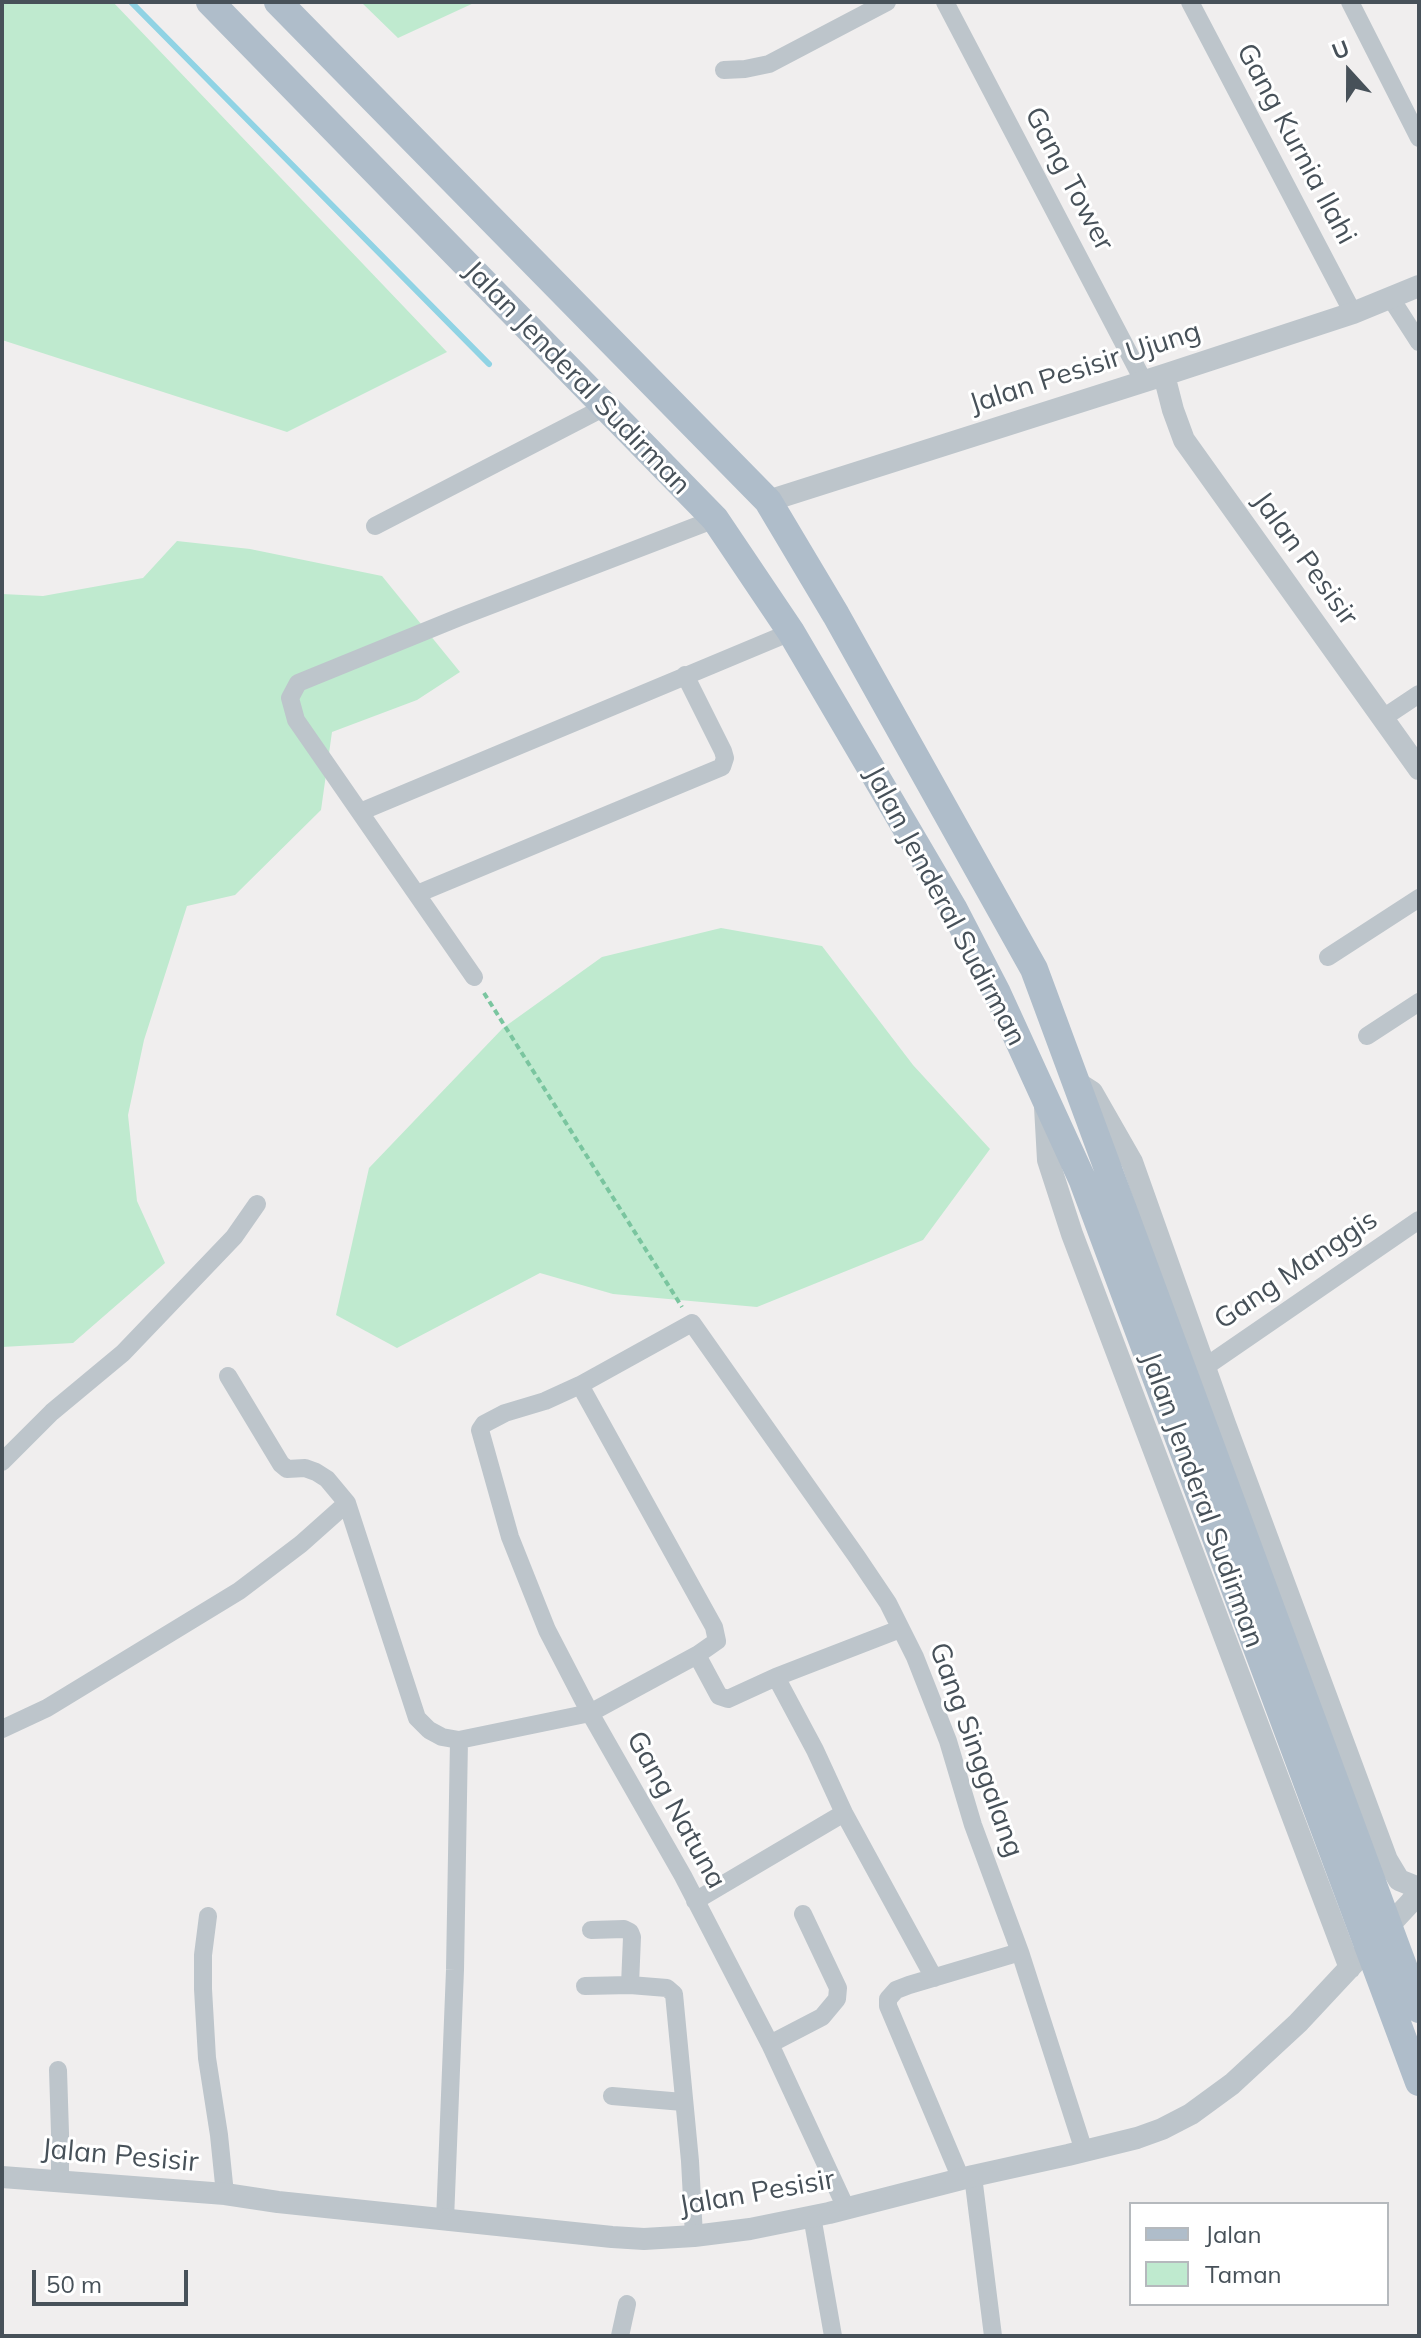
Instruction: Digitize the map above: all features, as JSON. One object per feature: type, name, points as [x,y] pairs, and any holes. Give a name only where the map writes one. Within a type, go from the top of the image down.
[{"type":"main road","name":"Jalan Jenderal Sudirman","points":[[210,2],[715,519],[791,632],[953,908],[997,993],[1044,1096],[1095,1176],[1419,2009]]},
{"type":"main road","name":"Jalan Jenderal Sudirman","points":[[278,2],[768,501],[836,615],[1034,969],[1074,1080],[1095,1176],[1419,2082]]},
{"type":"street","points":[[724,70],[769,64],[887,2]]},
{"type":"street","name":"Gang Tower","points":[[945,2],[1154,378]]},
{"type":"street","name":"Gang Kurnia Ilahi","points":[[1190,2],[1353,313]]},
{"type":"street","points":[[1350,2],[1419,138]]},
{"type":"street","name":"Jalan Pesisir Ujung","points":[[768,501],[1353,313],[1419,286]]},
{"type":"street","points":[[1390,297],[1419,342]]},
{"type":"street","name":"Jalan Pesisir","points":[[1154,378],[1173,410],[1184,440],[1419,769]]},
{"type":"street","points":[[375,526],[605,407]]},
{"type":"street","points":[[474,977],[296,720],[290,698],[298,683],[715,519]]},
{"type":"street","points":[[360,812],[791,632]]},
{"type":"street","points":[[417,894],[722,767],[725,758],[723,751],[685,675]]},
{"type":"street","points":[[1383,718],[1419,694]]},
{"type":"street","points":[[1328,957],[1419,898]]},
{"type":"street","points":[[1367,1036],[1419,1002]]},
{"type":"street","points":[[1074,1080],[1092,1092],[1132,1162],[1387,1860],[1399,1880],[1419,1890]]},
{"type":"street","points":[[1044,1096],[1048,1160],[1072,1234],[1350,1968]]},
{"type":"street","points":[[2,1462],[52,1412],[123,1353],[234,1237],[257,1204]]},
{"type":"street","name":"Gang Manggis","points":[[1205,1367],[1419,1220]]},
{"type":"street","points":[[228,1376],[281,1464],[287,1469],[305,1468],[316,1472],[327,1479],[347,1503],[417,1718],[442,1737],[459,1740],[590,1713],[717,1641],[714,1627],[580,1385],[692,1323]]},
{"type":"street","name":"Gang Singgalang","points":[[692,1323],[888,1603],[915,1657],[948,1741],[973,1825],[1020,1952],[1084,2151]]},
{"type":"street","name":"Gang Natuna","points":[[580,1385],[545,1401],[505,1413],[484,1424],[480,1430],[510,1537],[547,1630],[770,2044],[846,2208]]},
{"type":"street","points":[[2,1729],[47,1708],[239,1591],[301,1544],[347,1503]]},
{"type":"street","points":[[697,1655],[719,1696],[733,1698],[776,1677],[900,1629]]},
{"type":"street","points":[[776,1677],[844,1813],[934,1978]]},
{"type":"street","points":[[445,2220],[455,1970],[459,1740]]},
{"type":"street","points":[[695,1901],[844,1813]]},
{"type":"street","name":"Jalan Pesisir","points":[[2,2177],[225,2194],[612,2237],[644,2239],[750,2229],[1084,2151],[1162,2129],[1209,2102],[1298,2023],[1419,1890]]},
{"type":"street","points":[[770,2044],[822,2017],[837,1999],[838,1988],[803,1914]]},
{"type":"street","points":[[208,1916],[203,1955],[207,2058],[225,2194]]},
{"type":"street","points":[[591,1930],[624,1929],[630,1932],[630,1985]]},
{"type":"street","points":[[993,2336],[967,2178],[888,2006],[888,1999],[896,1990],[1020,1952]]},
{"type":"street","points":[[585,1986],[667,1988],[674,1994],[694,2236]]},
{"type":"street","points":[[58,2070],[60,2181]]},
{"type":"street","points":[[612,2096],[683,2102]]},
{"type":"street","points":[[812,2216],[833,2336]]},
{"type":"street","points":[[620,2336],[627,2304]]},
{"type":"path","points":[[474,977],[692,1323]]},
{"type":"green space","points":[[2,2],[113,2],[447,352],[287,432],[2,340]]},
{"type":"green space","points":[[361,2],[476,2],[398,38]]},
{"type":"green space","points":[[177,541],[250,549],[382,576],[460,672],[417,700],[332,732],[321,810],[235,895],[187,906],[144,1040],[128,1115],[137,1201],[165,1263],[73,1343],[2,1347],[2,594],[43,596],[143,578]]},
{"type":"green space","points":[[721,928],[822,946],[913,1065],[990,1149],[923,1240],[757,1307],[613,1294],[540,1273],[397,1348],[336,1315],[369,1168],[503,1028],[602,957]]},
{"type":"waterway","points":[[131,2],[489,364]]}]
